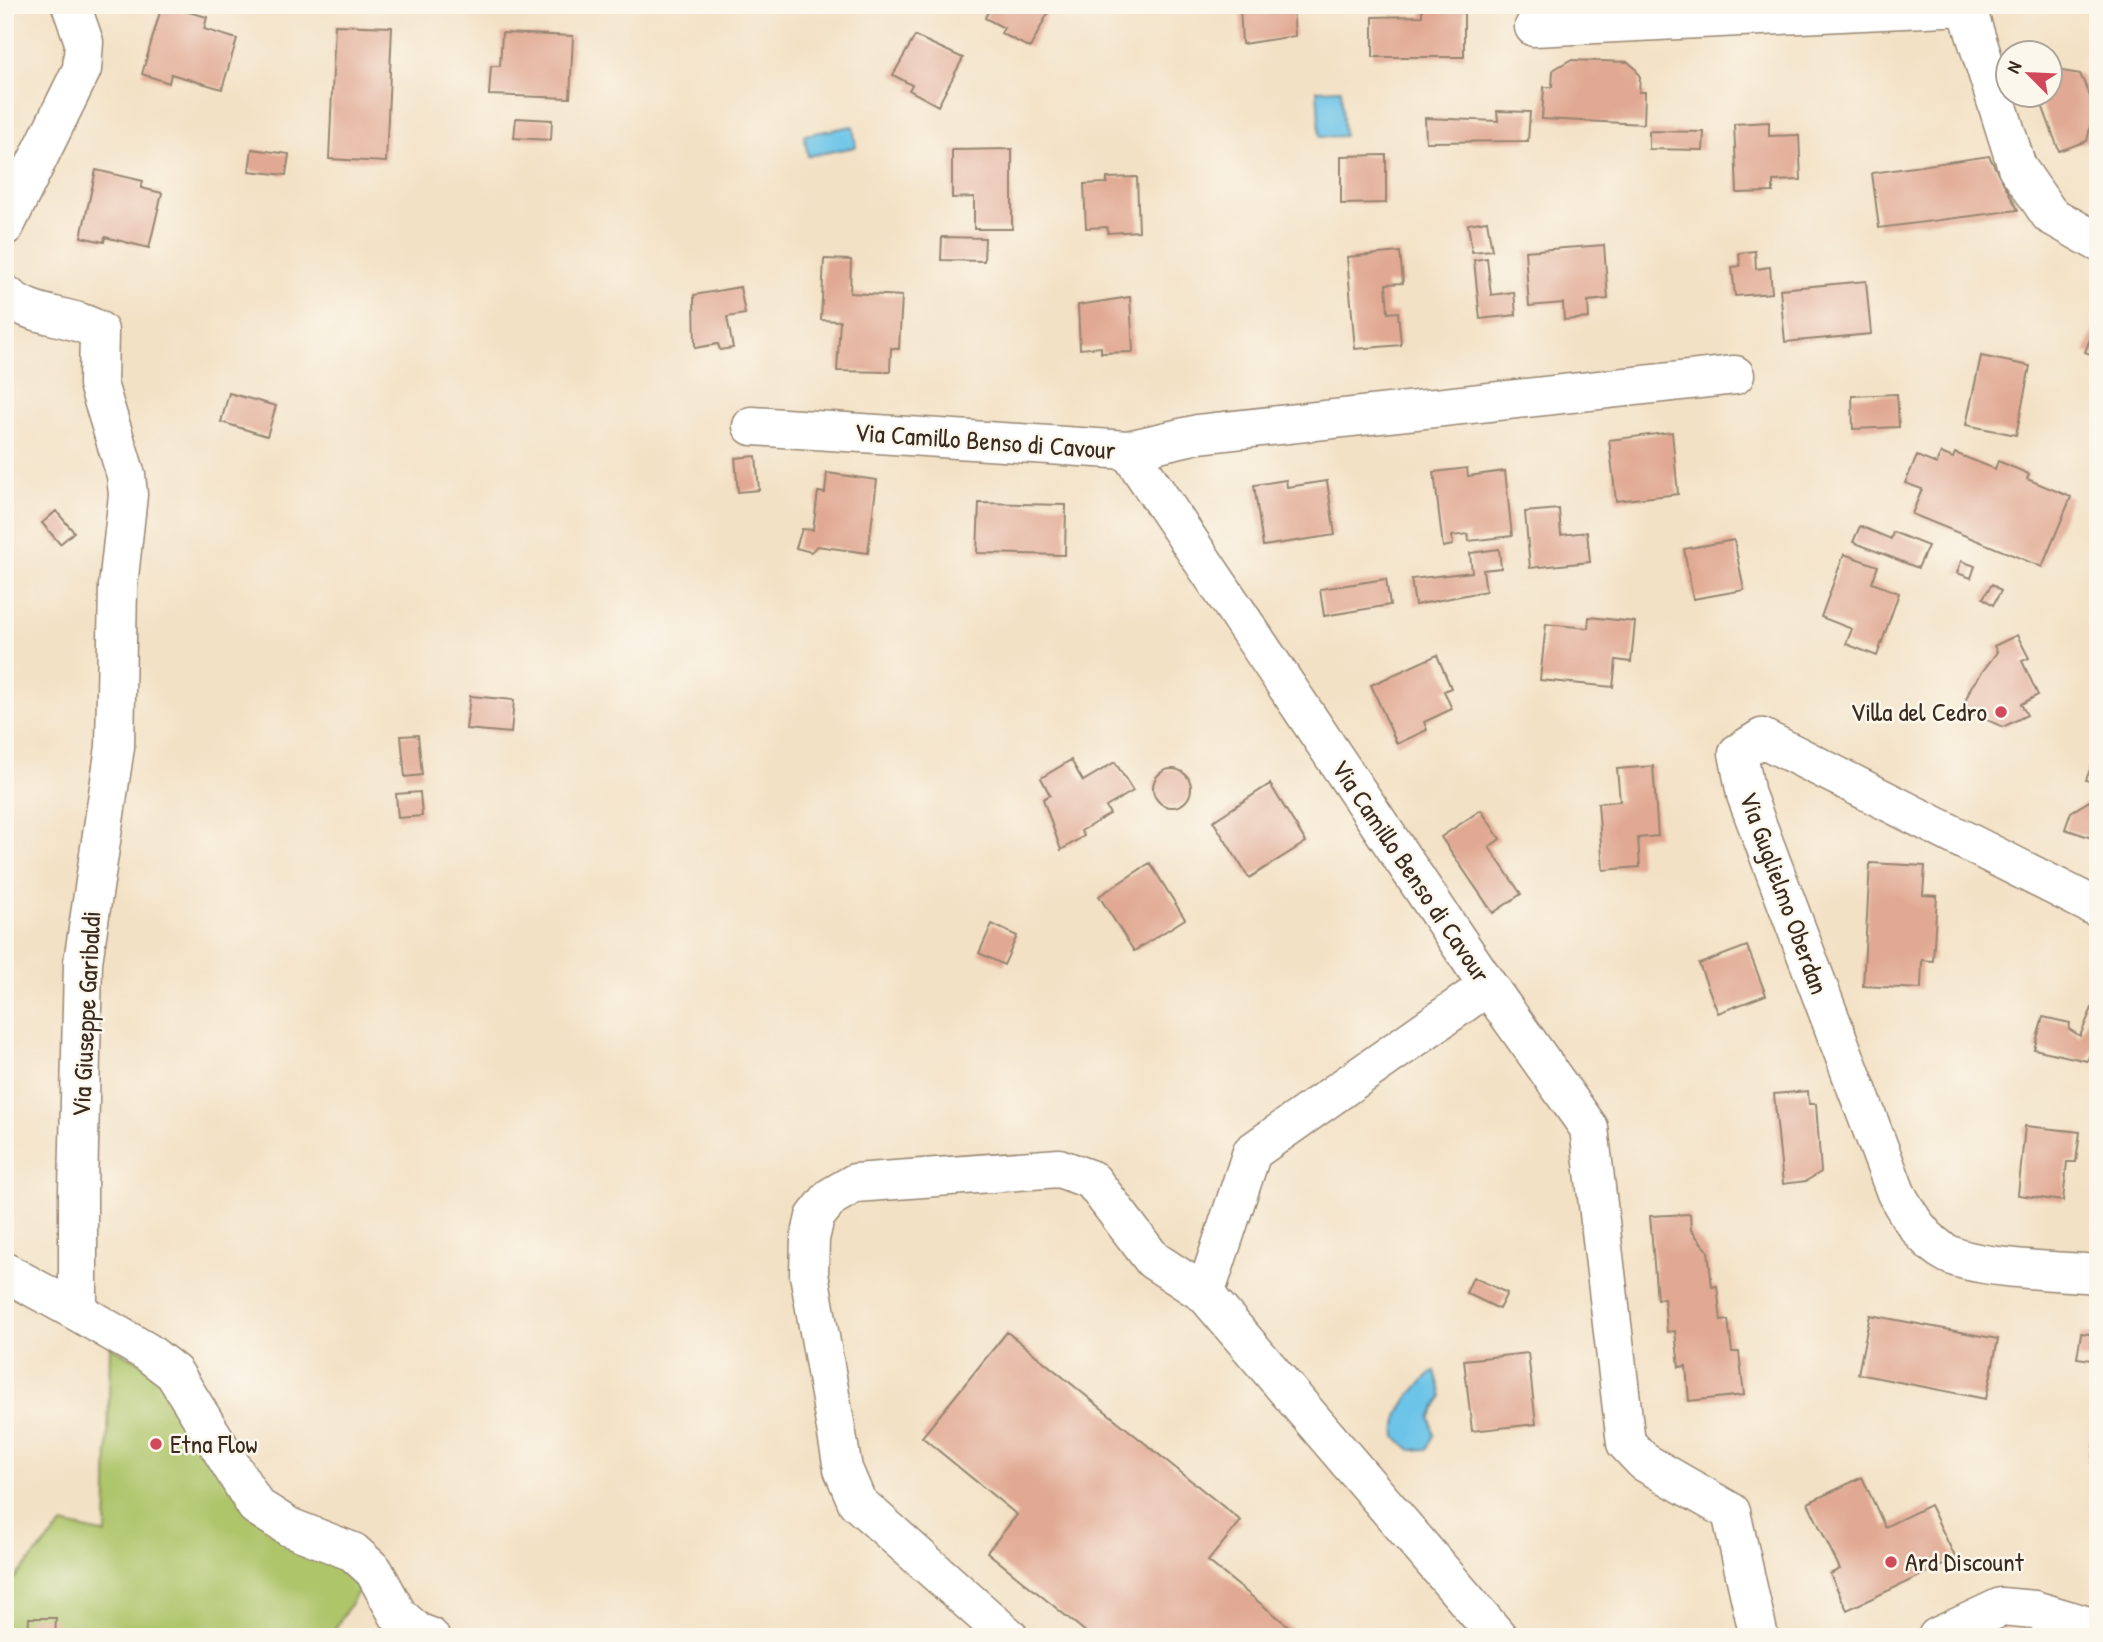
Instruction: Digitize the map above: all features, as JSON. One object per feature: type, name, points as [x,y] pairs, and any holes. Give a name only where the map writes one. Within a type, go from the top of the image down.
[{"type":"street","points":[[5,226],[82,69],[84,42],[71,5]]},
{"type":"street","points":[[1534,27],[1966,6],[2017,167],[2050,215],[2098,242]]},
{"type":"street","name":"Via Giuseppe Garibaldi","points":[[5,294],[17,305],[30,311],[72,319],[99,331],[98,384],[126,475],[128,495],[118,586],[115,747],[83,962],[78,1312]]},
{"type":"street","points":[[1128,450],[1198,434],[1734,375]]},
{"type":"street","name":"Via Camillo Benso di Cavour","points":[[752,426],[1128,450],[1488,986],[1589,1129],[1626,1443],[1644,1462],[1731,1511],[1759,1637]]},
{"type":"street","name":"Via Guglielmo Oberdan","points":[[2098,908],[1762,738],[1738,753],[1745,795],[1896,1193],[1913,1224],[1948,1254],[1991,1265],[2098,1274]]},
{"type":"street","points":[[1205,1294],[1252,1153],[1488,986]]},
{"type":"street","points":[[1009,1637],[857,1502],[843,1469],[809,1274],[810,1239],[815,1217],[831,1196],[855,1183],[1059,1168],[1092,1180],[1153,1260],[1205,1294],[1498,1637]]},
{"type":"street","points":[[5,1272],[147,1352],[174,1373],[235,1477],[256,1506],[289,1527],[353,1552],[374,1571],[398,1615],[417,1632],[430,1637]]},
{"type":"street","points":[[1937,1637],[2001,1607],[2034,1610],[2098,1629]]},
{"type":"green space","name":"Etna Flow","points":[[110,1346],[166,1376],[322,1555],[362,1585],[330,1637],[5,1637],[5,1589],[63,1524],[106,1534]]},
{"type":"water","points":[[1341,89],[1344,136],[1320,137],[1317,90]]},
{"type":"water","points":[[853,126],[856,147],[808,156],[804,135]]},
{"type":"water","points":[[1435,1371],[1442,1396],[1430,1418],[1434,1435],[1427,1449],[1411,1450],[1396,1437],[1398,1418],[1413,1392]]},
{"type":"building","points":[[162,5],[207,17],[204,29],[237,39],[222,89],[171,74],[169,83],[142,74]]},
{"type":"building","points":[[992,5],[1052,5],[1030,48],[1001,33],[1004,28],[985,18]]},
{"type":"building","points":[[1240,5],[1293,5],[1295,36],[1242,44]]},
{"type":"building","points":[[1422,5],[1464,5],[1464,57],[1373,57],[1373,17],[1422,16]]},
{"type":"building","points":[[335,25],[392,27],[386,162],[329,159]]},
{"type":"building","points":[[502,33],[573,36],[570,98],[489,95],[491,66],[500,66]]},
{"type":"building","points":[[915,36],[963,58],[938,106],[909,90],[912,85],[893,75]]},
{"type":"building","points":[[1570,60],[1628,62],[1635,68],[1640,77],[1639,92],[1645,92],[1644,124],[1542,119],[1544,87],[1552,87],[1553,70]]},
{"type":"building","points":[[2064,71],[2080,74],[2095,107],[2087,141],[2059,151],[2043,108],[2064,108]]},
{"type":"building","points":[[1497,111],[1530,112],[1528,141],[1426,142],[1425,118],[1498,121]]},
{"type":"building","points":[[516,118],[552,120],[551,140],[514,138]]},
{"type":"building","points":[[1769,122],[1769,136],[1799,135],[1801,180],[1773,181],[1773,192],[1737,193],[1734,124]]},
{"type":"building","points":[[1649,131],[1704,132],[1703,150],[1649,149]]},
{"type":"building","points":[[252,149],[289,154],[286,175],[249,171]]},
{"type":"building","points":[[1012,149],[1012,229],[974,229],[974,197],[952,198],[952,150]]},
{"type":"building","points":[[1386,155],[1386,203],[1341,204],[1341,156]]},
{"type":"building","points":[[1989,156],[2018,210],[1879,228],[1872,173]]},
{"type":"building","points":[[96,170],[143,181],[141,188],[162,193],[149,248],[105,237],[104,242],[81,237]]},
{"type":"building","points":[[1137,177],[1139,231],[1108,233],[1107,227],[1086,228],[1084,184],[1107,183],[1107,178]]},
{"type":"building","points":[[1487,221],[1492,250],[1472,252],[1468,224]]},
{"type":"building","points":[[942,237],[985,238],[984,261],[941,260]]},
{"type":"building","points":[[1604,245],[1608,299],[1588,301],[1589,318],[1564,320],[1563,303],[1529,306],[1525,251]]},
{"type":"building","points":[[1755,251],[1756,269],[1770,267],[1772,293],[1735,296],[1732,267],[1740,266],[1739,253]]},
{"type":"building","points":[[1400,252],[1403,283],[1386,284],[1388,313],[1398,312],[1401,345],[1355,349],[1347,257]]},
{"type":"building","points":[[1487,258],[1491,295],[1514,292],[1516,315],[1480,319],[1474,260]]},
{"type":"building","points":[[824,259],[851,260],[850,293],[902,296],[899,349],[891,348],[890,372],[837,371],[840,321],[821,320]]},
{"type":"building","points":[[1866,281],[1871,334],[1785,342],[1780,289]]},
{"type":"building","points":[[740,287],[745,314],[727,317],[733,348],[720,350],[718,344],[695,348],[694,295]]},
{"type":"building","points":[[1130,297],[1133,352],[1101,353],[1101,347],[1080,349],[1078,305]]},
{"type":"building","points":[[2098,318],[2098,357],[2085,352]]},
{"type":"building","points":[[1981,356],[2030,366],[2016,435],[1966,425]]},
{"type":"building","points":[[229,393],[276,406],[267,436],[221,422]]},
{"type":"building","points":[[1897,394],[1899,427],[1853,429],[1852,396]]},
{"type":"building","points":[[1672,432],[1678,494],[1616,501],[1609,440]]},
{"type":"building","points":[[1941,453],[1953,458],[1955,453],[1995,469],[1998,461],[2029,474],[2027,479],[2071,497],[2042,567],[1912,514],[1922,489],[1905,483],[1917,456],[1936,464]]},
{"type":"building","points":[[756,456],[759,490],[738,492],[735,458]]},
{"type":"building","points":[[1467,468],[1468,476],[1505,471],[1512,536],[1469,541],[1468,534],[1452,536],[1453,545],[1443,547],[1434,472]]},
{"type":"building","points":[[827,473],[877,480],[868,553],[817,546],[811,552],[796,548],[802,529],[813,530],[818,492],[825,493]]},
{"type":"building","points":[[1286,480],[1287,487],[1327,481],[1335,535],[1263,546],[1254,485]]},
{"type":"building","points":[[979,503],[1066,505],[1065,555],[977,553]]},
{"type":"building","points":[[1559,509],[1561,535],[1587,532],[1590,562],[1530,568],[1525,512]]},
{"type":"building","points":[[56,511],[74,532],[60,544],[42,523]]},
{"type":"building","points":[[1860,526],[1891,539],[1893,532],[1928,546],[1918,568],[1853,542]]},
{"type":"building","points":[[1734,540],[1744,590],[1693,599],[1684,549]]},
{"type":"building","points":[[1499,549],[1501,568],[1483,570],[1486,591],[1415,605],[1411,579],[1472,572],[1470,553]]},
{"type":"building","points":[[1844,554],[1878,566],[1872,583],[1899,593],[1877,656],[1846,644],[1852,629],[1821,617]]},
{"type":"building","points":[[1961,561],[1975,566],[1971,578],[1957,573]]},
{"type":"building","points":[[1386,579],[1390,605],[1324,616],[1320,589]]},
{"type":"building","points":[[1992,584],[2001,591],[1993,605],[1983,598]]},
{"type":"building","points":[[1589,617],[1635,622],[1631,662],[1616,660],[1613,687],[1540,680],[1546,624],[1588,628]]},
{"type":"building","points":[[2017,635],[2029,658],[2022,661],[2038,695],[2021,704],[2027,715],[2003,727],[1962,709],[1971,687],[1997,652],[1994,646]]},
{"type":"building","points":[[1437,655],[1451,688],[1444,691],[1452,709],[1424,722],[1427,730],[1397,744],[1371,685]]},
{"type":"building","points":[[470,696],[514,700],[511,733],[466,729]]},
{"type":"building","points":[[418,735],[422,775],[405,777],[401,736]]},
{"type":"building","points":[[2098,749],[2098,784],[2086,780]]},
{"type":"building","points":[[1071,760],[1083,781],[1115,762],[1133,791],[1106,807],[1110,814],[1081,831],[1084,836],[1061,850],[1043,799],[1050,795],[1041,778]]},
{"type":"building","points":[[1653,766],[1658,836],[1638,838],[1640,867],[1603,870],[1598,803],[1620,801],[1617,769]]},
{"type":"building","points":[[1172,769],[1185,775],[1191,788],[1185,801],[1172,807],[1159,801],[1153,788],[1159,775]]},
{"type":"building","points":[[1270,784],[1306,842],[1249,878],[1213,821]]},
{"type":"building","points":[[420,792],[422,816],[398,818],[396,794]]},
{"type":"building","points":[[2098,796],[2098,840],[2065,829],[2071,812]]},
{"type":"building","points":[[1481,810],[1500,839],[1489,847],[1521,894],[1493,913],[1441,837]]},
{"type":"building","points":[[1150,863],[1185,919],[1134,951],[1099,896]]},
{"type":"building","points":[[1870,863],[1925,866],[1923,895],[1937,896],[1933,961],[1922,960],[1921,989],[1863,986]]},
{"type":"building","points":[[992,924],[1017,936],[1004,965],[979,953]]},
{"type":"building","points":[[1747,946],[1766,995],[1718,1013],[1699,964]]},
{"type":"building","points":[[2098,994],[2098,1045],[2095,1044],[2087,1061],[2034,1049],[2043,1017],[2070,1023],[2069,1029],[2080,1036]]},
{"type":"building","points":[[1808,1091],[1809,1104],[1816,1104],[1821,1172],[1806,1181],[1783,1184],[1774,1094]]},
{"type":"building","points":[[2025,1126],[2080,1132],[2076,1162],[2067,1162],[2063,1201],[2018,1195]]},
{"type":"building","points":[[1690,1214],[1691,1230],[1708,1251],[1712,1287],[1717,1286],[1721,1321],[1728,1320],[1732,1352],[1739,1352],[1744,1395],[1689,1401],[1686,1366],[1679,1367],[1675,1331],[1667,1332],[1664,1298],[1657,1299],[1650,1216]]},
{"type":"building","points":[[1473,1277],[1507,1293],[1499,1309],[1466,1293]]},
{"type":"building","points":[[1870,1315],[1998,1339],[1986,1399],[1858,1374]]},
{"type":"building","points":[[1007,1332],[1241,1521],[1208,1561],[1302,1637],[1092,1637],[987,1552],[1017,1515],[922,1437]]},
{"type":"building","points":[[2081,1333],[2098,1335],[2098,1361],[2077,1358]]},
{"type":"building","points":[[1528,1353],[1536,1424],[1472,1431],[1464,1360]]},
{"type":"building","points":[[2098,1430],[2098,1468],[2092,1467]]},
{"type":"building","points":[[1862,1477],[1885,1527],[1930,1505],[1956,1559],[1847,1610],[1830,1574],[1840,1569],[1808,1503]]},
{"type":"building","points":[[29,1618],[56,1618],[55,1637],[28,1637]]},
{"type":"place","name":"Villa del Cedro","points":[[2001,712]]},
{"type":"place","name":"Etna Flow","points":[[156,1444]]},
{"type":"place","name":"Ard Discount","points":[[1891,1562]]}]
